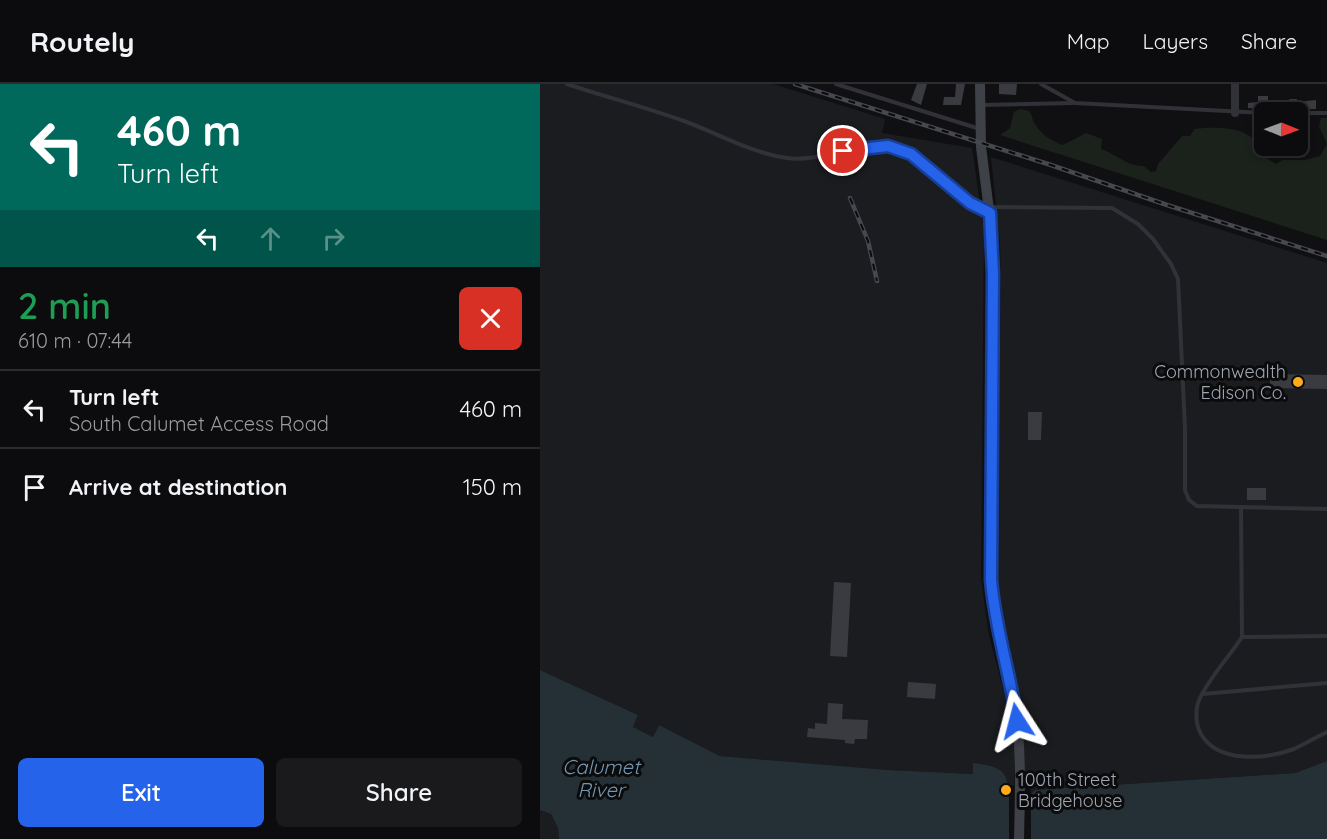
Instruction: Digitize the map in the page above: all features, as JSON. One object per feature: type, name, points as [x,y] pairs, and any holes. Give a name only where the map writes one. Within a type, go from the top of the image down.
[{"type":"main road","points":[[980,84],[981,147],[990,210],[993,274],[991,580],[996,627],[1014,699],[1020,749],[1019,839]]},
{"type":"street","points":[[1235,84],[1235,113]]},
{"type":"lane","points":[[567,84],[670,116],[744,146],[780,156],[805,158],[877,146],[899,149],[928,166],[970,203],[990,210],[1112,208],[1138,224],[1153,239],[1171,264],[1178,279],[1185,428],[1185,490],[1189,500],[1197,506],[1327,509]]},
{"type":"lane","points":[[836,84],[980,129]]},
{"type":"lane","points":[[1041,84],[1075,103]]},
{"type":"lane","points":[[980,105],[1075,103],[1254,113]]},
{"type":"lane","points":[[1308,113],[1327,113]]},
{"type":"lane","points":[[1241,507],[1242,637],[1199,699],[1196,713],[1199,730],[1205,742],[1215,749],[1232,755],[1251,757],[1294,748],[1327,732]]},
{"type":"lane","points":[[1242,637],[1327,636]]},
{"type":"lane","points":[[1203,694],[1327,683]]},
{"type":"shaded area","points":[[540,84],[773,84],[885,119],[882,133],[972,148],[984,232],[981,578],[988,631],[1012,724],[1015,746],[1014,786],[1007,785],[973,763],[973,774],[889,770],[720,756],[659,725],[653,737],[633,727],[638,715],[540,670]]},
{"type":"shaded area","points":[[1020,109],[1029,111],[1038,128],[1055,142],[1063,145],[1086,133],[1102,139],[1101,149],[1127,162],[1144,166],[1151,172],[1156,171],[1158,164],[1182,136],[1190,136],[1195,129],[1225,128],[1245,133],[1254,139],[1254,156],[1263,156],[1276,164],[1282,160],[1305,160],[1320,156],[1327,144],[1327,240],[1000,135],[1010,128],[1014,112]]},
{"type":"shaded area","points":[[1321,118],[1327,118],[1327,144],[1319,126]]},
{"type":"shaded area","points":[[991,157],[1327,263],[1327,761],[1295,773],[1035,790],[1030,795],[1031,774],[1025,773],[1022,715],[1000,616],[996,575],[1001,290],[1000,242]]},
{"type":"shaded area","points":[[540,810],[551,814],[558,828],[559,839],[540,839]]},
{"type":"water","name":"Calumet River","points":[[540,670],[638,715],[633,727],[653,737],[659,725],[720,756],[889,770],[973,774],[973,763],[991,766],[1004,774],[1007,785],[1003,787],[1003,797],[1030,795],[1035,790],[1295,773],[1327,761],[1327,839],[559,839],[558,828],[551,814],[540,810]]},
{"type":"pier","points":[[1031,790],[1031,839],[1009,839],[1009,794]]},
{"type":"building","points":[[917,84],[927,84],[921,105],[911,100]]},
{"type":"building","points":[[956,84],[965,84],[961,105],[943,105],[944,97],[955,97]]},
{"type":"building","points":[[999,84],[1017,84],[1016,95],[999,94]]},
{"type":"building","points":[[1258,96],[1268,96],[1268,102],[1258,102]]},
{"type":"building","points":[[1289,99],[1297,99],[1297,102],[1281,102],[1289,101]]},
{"type":"building","points":[[1316,100],[1316,109],[1308,109],[1308,102],[1297,102]]},
{"type":"building","points":[[1254,102],[1254,109],[1248,108],[1248,103]]},
{"type":"building","name":"Commonwealth Edison Co.","points":[[1270,374],[1327,375],[1327,389],[1270,388]]},
{"type":"building","points":[[1028,412],[1042,412],[1041,440],[1028,440]]},
{"type":"building","points":[[1247,488],[1266,488],[1266,500],[1247,500]]},
{"type":"building","points":[[834,582],[851,583],[847,657],[830,656]]},
{"type":"building","points":[[908,682],[936,684],[935,699],[907,697]]},
{"type":"building","points":[[828,703],[843,704],[842,719],[868,720],[867,739],[855,739],[854,744],[845,743],[845,740],[807,737],[808,728],[815,729],[815,723],[827,724]]},
{"type":"railway","points":[[795,84],[1327,256]]},
{"type":"railway","points":[[850,198],[868,241],[877,281]]},
{"type":"place","name":"Commonwealth Edison Co.","points":[[1298,382]]},
{"type":"place","name":"100th Street Bridgehouse","points":[[1006,790]]},
{"type":"route","points":[[843,151],[888,146],[911,154],[970,203],[990,213],[993,242],[991,580],[996,627],[1014,699],[1017,721]]}]
